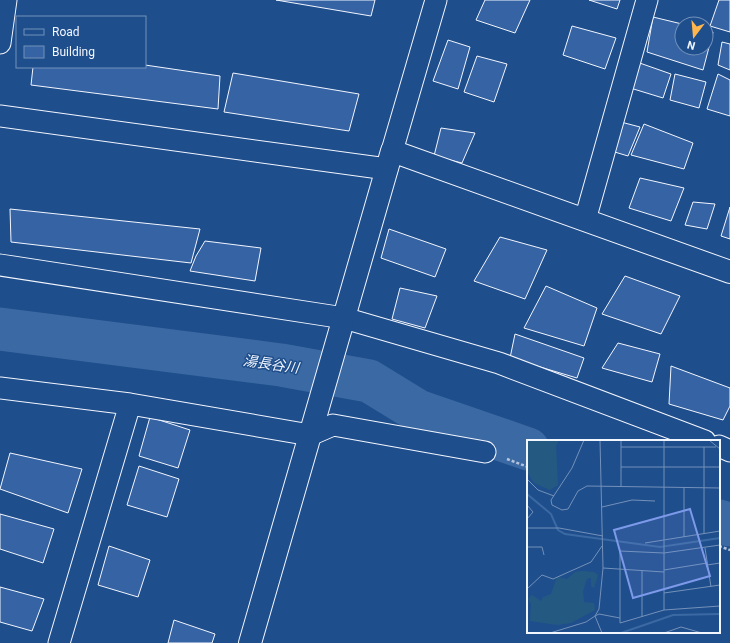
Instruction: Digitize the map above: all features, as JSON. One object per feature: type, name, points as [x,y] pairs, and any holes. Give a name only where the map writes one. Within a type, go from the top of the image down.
[{"type":"street","points":[[0,43],[6,0]]},
{"type":"street","points":[[250,643],[436,0]]},
{"type":"street","points":[[585,220],[648,0]]},
{"type":"street","points":[[0,116],[389,160],[585,220],[730,272]]},
{"type":"street","points":[[0,265],[344,318],[499,363],[702,440]]},
{"type":"street","points":[[0,388],[130,404],[310,435],[333,425],[485,452]]},
{"type":"street","points":[[59,643],[130,404]]},
{"type":"street","points":[[720,446],[730,450]]},
{"type":"path","points":[[720,546],[730,550]]},
{"type":"building","points":[[276,0],[375,0],[371,16]]},
{"type":"building","points":[[485,0],[530,0],[515,33],[476,20]]},
{"type":"building","points":[[589,0],[620,0],[617,9]]},
{"type":"building","points":[[719,0],[730,0],[730,32],[714,27],[713,16]]},
{"type":"building","points":[[653,17],[674,22],[674,56],[707,56],[703,70],[647,52]]},
{"type":"building","points":[[572,26],[616,38],[605,69],[563,55]]},
{"type":"building","points":[[448,40],[470,47],[458,89],[433,81]]},
{"type":"building","points":[[722,42],[730,44],[730,70],[718,65]]},
{"type":"building","points":[[477,56],[507,64],[494,102],[464,92]]},
{"type":"building","points":[[634,61],[671,74],[663,98],[627,87]]},
{"type":"building","points":[[146,65],[220,76],[218,109],[31,85],[33,68],[146,68]]},
{"type":"building","points":[[233,73],[359,94],[349,131],[224,112]]},
{"type":"building","points":[[675,74],[706,82],[699,108],[670,100]]},
{"type":"building","points":[[718,74],[730,80],[730,116],[707,109]]},
{"type":"building","points":[[617,121],[640,127],[628,156],[608,150]]},
{"type":"building","points":[[644,124],[693,143],[684,169],[631,155]]},
{"type":"building","points":[[441,128],[475,133],[462,163],[434,156]]},
{"type":"building","points":[[640,178],[684,188],[671,221],[629,208]]},
{"type":"building","points":[[693,202],[715,204],[707,229],[685,225]]},
{"type":"building","points":[[730,207],[730,239],[721,236]]},
{"type":"building","points":[[10,209],[200,229],[191,263],[11,242]]},
{"type":"building","points":[[389,229],[446,249],[435,277],[381,258]]},
{"type":"building","points":[[500,237],[547,250],[525,299],[474,281]]},
{"type":"building","points":[[205,241],[261,248],[255,281],[190,271],[196,256]]},
{"type":"building","points":[[625,276],[680,296],[661,334],[602,314]]},
{"type":"building","points":[[546,286],[597,308],[584,346],[524,328]]},
{"type":"building","points":[[400,288],[437,296],[425,328],[392,319]]},
{"type":"building","points":[[515,334],[584,358],[577,378],[510,358]]},
{"type":"building","points":[[618,343],[660,354],[652,382],[602,368]]},
{"type":"building","points":[[671,366],[730,388],[730,406],[723,420],[669,404]]},
{"type":"building","points":[[150,417],[190,430],[178,468],[139,456]]},
{"type":"building","points":[[10,453],[82,469],[68,513],[0,489]]},
{"type":"building","points":[[139,466],[179,479],[167,517],[127,505]]},
{"type":"building","points":[[0,514],[54,529],[43,563],[0,549]]},
{"type":"building","points":[[109,546],[150,560],[138,597],[98,585]]},
{"type":"building","points":[[0,587],[44,599],[32,631],[0,622]]},
{"type":"building","points":[[174,620],[215,634],[212,643],[168,643]]},
{"type":"waterway","name":"湯長谷川","points":[[0,329],[281,365],[369,381],[418,411],[527,449]]},
{"type":"waterway","name":"湯長谷川","points":[[720,521],[730,525]]}]
